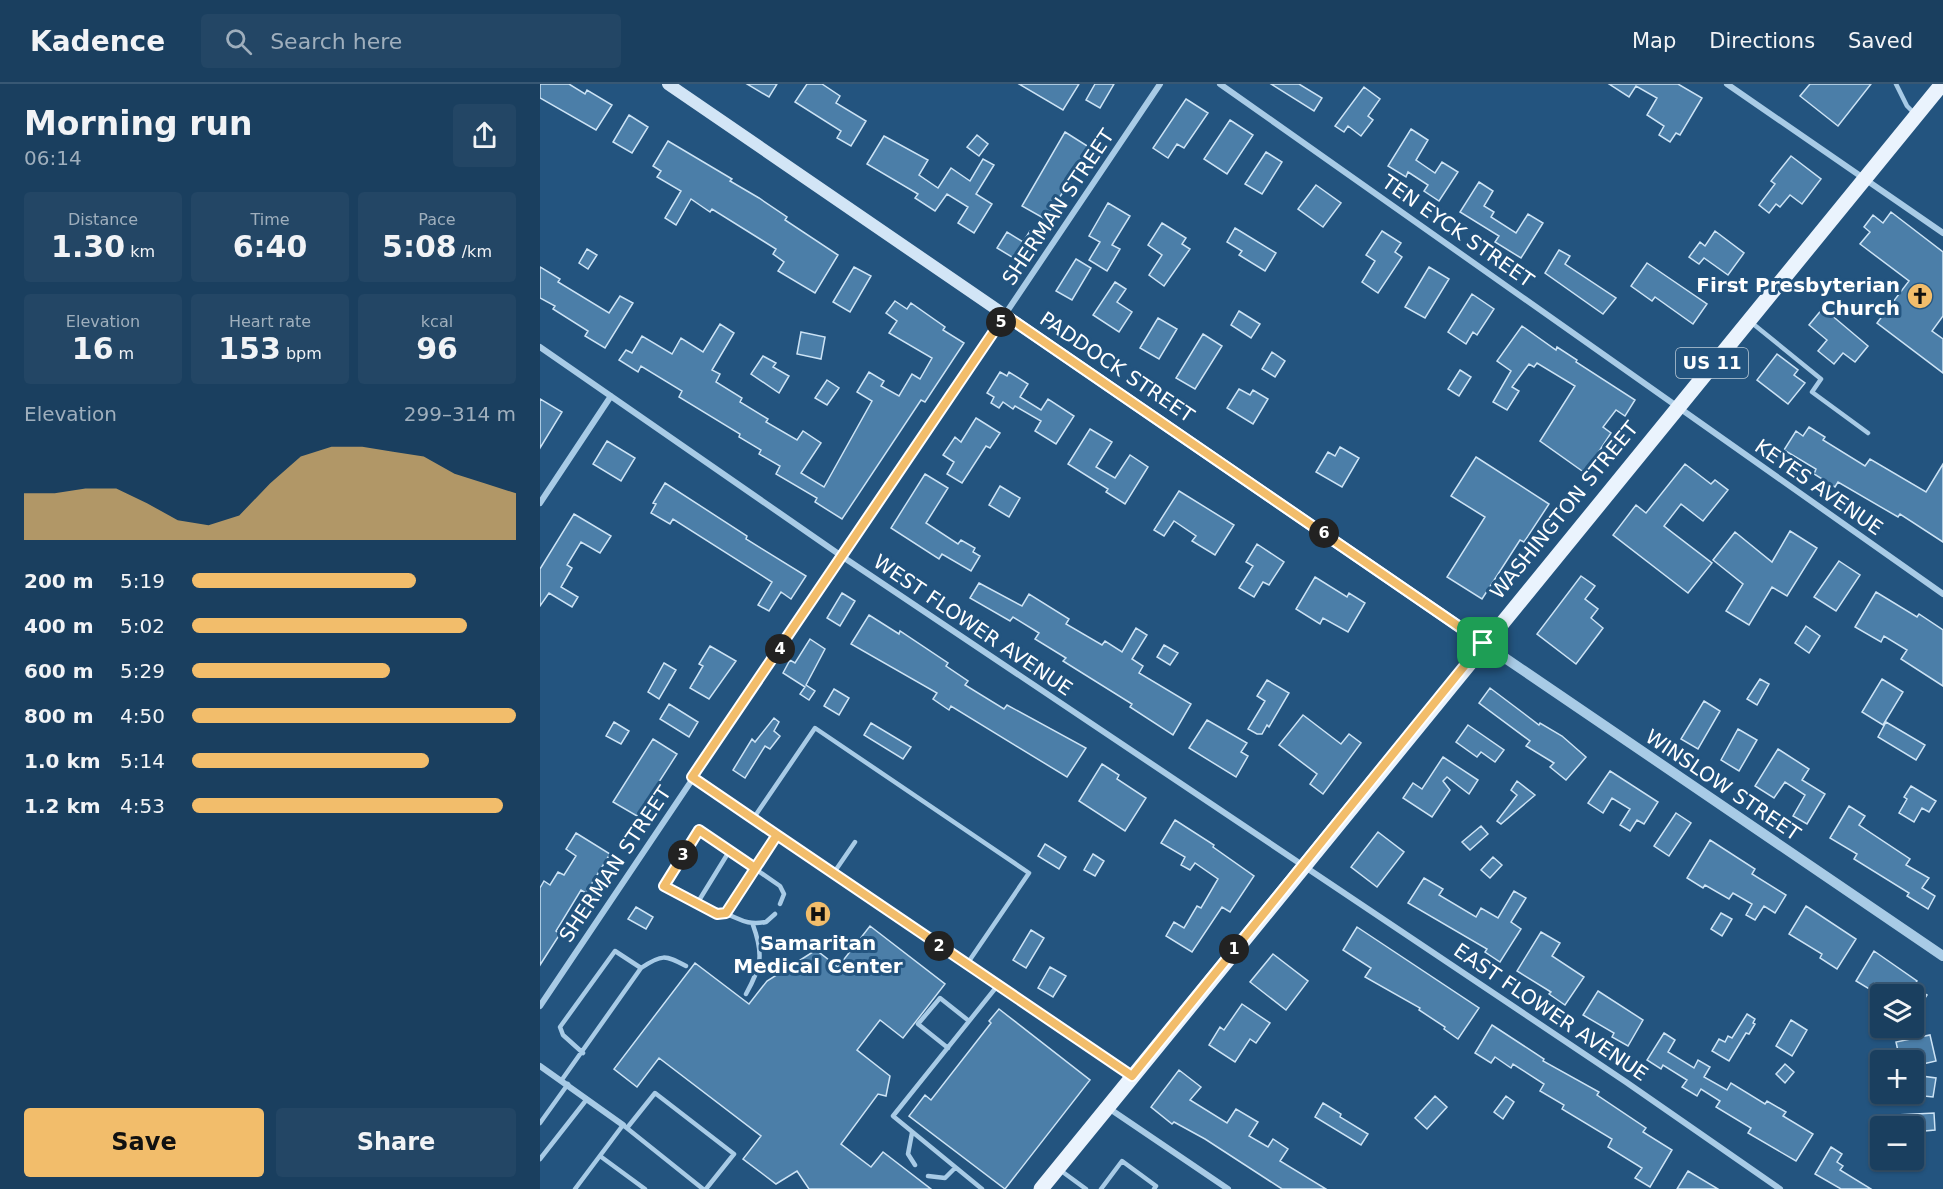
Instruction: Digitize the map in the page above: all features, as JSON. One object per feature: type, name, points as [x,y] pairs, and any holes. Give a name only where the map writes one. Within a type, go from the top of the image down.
[{"type":"main road","name":"PADDOCK STREET","points":[[668,84],[1483,643]]},
{"type":"main road","name":"WASHINGTON STREET","points":[[1041,1189],[1677,405],[1942,84]]},
{"type":"street","name":"SHERMAN STREET","points":[[540,1006],[1160,84]]},
{"type":"street","name":"TEN EYCK STREET","points":[[1220,84],[1677,405]]},
{"type":"street","points":[[1727,84],[1943,233]]},
{"type":"street","name":"WEST FLOWER AVENUE","points":[[540,347],[843,557],[1302,866]]},
{"type":"street","points":[[540,503],[611,396]]},
{"type":"street","name":"KEYES AVENUE","points":[[1677,405],[1717,436],[1943,594]]},
{"type":"street","name":"WINSLOW STREET","points":[[1483,643],[1943,956]]},
{"type":"street","points":[[692,777],[1132,1076]]},
{"type":"street","name":"EAST FLOWER AVENUE","points":[[1302,866],[1616,1075],[1780,1189]]},
{"type":"street","points":[[540,1066],[625,1127]]},
{"type":"street","points":[[1107,1107],[1228,1189]]},
{"type":"lane","points":[[1896,84],[1907,106],[1916,115]]},
{"type":"lane","points":[[1748,319],[1821,379],[1812,392],[1868,433]]},
{"type":"lane","points":[[753,819],[815,728],[1029,873],[967,964]]},
{"type":"lane","points":[[775,914],[766,922],[753,925],[744,923],[726,913],[717,914],[664,886],[699,830],[780,886],[784,894],[780,904]]},
{"type":"lane","points":[[726,913],[777,835]]},
{"type":"lane","points":[[833,874],[855,842]]},
{"type":"lane","points":[[698,902],[729,850]]},
{"type":"lane","points":[[746,994],[760,970],[760,942],[753,925]]},
{"type":"lane","points":[[583,1053],[563,1035],[560,1027],[615,951],[641,968]]},
{"type":"lane","points":[[540,1123],[583,1053],[641,968],[655,958],[667,956],[686,966]]},
{"type":"lane","points":[[982,1189],[893,1116],[998,985]]},
{"type":"lane","points":[[948,1048],[918,1024],[940,998],[969,1021]]},
{"type":"lane","points":[[575,1189],[600,1155],[655,1093],[734,1154],[705,1189],[625,1127]]},
{"type":"lane","points":[[540,1159],[587,1099]]},
{"type":"lane","points":[[912,1133],[908,1154],[915,1165]]},
{"type":"lane","points":[[600,1155],[645,1189]]},
{"type":"lane","points":[[1101,1189],[1122,1161],[1156,1186],[1154,1189]]},
{"type":"lane","points":[[928,1176],[945,1178],[956,1168]]},
{"type":"lane","points":[[1058,1168],[1086,1189]]},
{"type":"building","points":[[540,84],[569,84],[585,94],[587,90],[612,105],[596,130],[540,98]]},
{"type":"building","points":[[747,84],[777,84],[769,97]]},
{"type":"building","points":[[807,84],[822,84],[840,96],[836,103],[866,121],[851,146],[837,138],[841,131],[795,102]]},
{"type":"building","points":[[1019,84],[1079,84],[1063,110]]},
{"type":"building","points":[[1095,84],[1114,84],[1100,108],[1086,100]]},
{"type":"building","points":[[1271,84],[1299,84],[1322,98],[1314,111]]},
{"type":"building","points":[[1609,84],[1678,84],[1702,98],[1680,135],[1676,133],[1670,142],[1659,135],[1664,126],[1647,115],[1657,98],[1636,86],[1629,97]]},
{"type":"building","points":[[1810,84],[1871,84],[1838,126],[1800,96]]},
{"type":"building","points":[[1364,87],[1380,99],[1368,116],[1373,120],[1361,136],[1348,126],[1344,132],[1335,126]]},
{"type":"building","points":[[1186,99],[1208,113],[1184,148],[1177,144],[1168,158],[1153,148]]},
{"type":"building","points":[[629,115],[648,127],[632,153],[613,142]]},
{"type":"building","points":[[1230,120],[1253,135],[1227,174],[1204,159]]},
{"type":"building","points":[[1411,129],[1428,140],[1416,160],[1435,173],[1442,162],[1458,172],[1439,201],[1424,191],[1428,185],[1408,172],[1406,177],[1388,166]]},
{"type":"building","points":[[1065,132],[1092,149],[1045,219],[1022,206]]},
{"type":"building","points":[[977,135],[988,144],[979,156],[967,147]]},
{"type":"building","points":[[884,136],[928,160],[919,175],[938,188],[951,168],[970,181],[983,159],[994,165],[976,194],[992,204],[974,233],[958,223],[968,207],[947,194],[935,211],[915,198],[918,194],[867,164]]},
{"type":"building","points":[[668,141],[732,179],[730,181],[787,217],[785,220],[838,255],[815,293],[778,271],[784,262],[773,254],[776,249],[712,209],[710,212],[691,199],[676,225],[665,218],[681,191],[657,177],[661,171],[653,166]]},
{"type":"building","points":[[1266,152],[1282,162],[1262,194],[1245,184]]},
{"type":"building","points":[[1791,156],[1821,179],[1802,204],[1790,195],[1780,207],[1776,204],[1769,213],[1759,205],[1775,184],[1771,181]]},
{"type":"building","points":[[1479,182],[1493,191],[1484,206],[1494,212],[1491,217],[1516,233],[1528,214],[1543,223],[1521,258],[1495,242],[1499,236],[1460,212]]},
{"type":"building","points":[[1316,185],[1341,203],[1323,227],[1298,209]]},
{"type":"building","points":[[1108,203],[1130,216],[1112,245],[1120,249],[1107,271],[1089,260],[1100,242],[1089,236]]},
{"type":"building","points":[[1891,212],[1943,252],[1943,316],[1932,331],[1943,339],[1943,373],[1877,323],[1909,281],[1860,244],[1870,232],[1864,227],[1873,215],[1883,223]]},
{"type":"building","points":[[1162,223],[1186,238],[1182,244],[1190,249],[1164,286],[1149,275],[1162,255],[1148,245]]},
{"type":"building","points":[[1235,228],[1276,253],[1265,271],[1239,255],[1242,251],[1227,242]]},
{"type":"building","points":[[1030,231],[1038,236],[1022,263],[997,248],[1007,232],[1023,242]]},
{"type":"building","points":[[1382,231],[1401,243],[1395,252],[1402,257],[1378,293],[1362,282],[1375,261],[1366,255]]},
{"type":"building","points":[[1715,231],[1744,253],[1728,275],[1704,258],[1699,264],[1689,257],[1700,242],[1705,246]]},
{"type":"building","points":[[587,249],[597,255],[588,269],[579,263]]},
{"type":"building","points":[[1559,250],[1570,256],[1565,264],[1616,298],[1603,314],[1545,273]]},
{"type":"building","points":[[1076,259],[1091,268],[1072,300],[1056,291]]},
{"type":"building","points":[[1647,263],[1707,304],[1693,324],[1655,297],[1652,301],[1631,286]]},
{"type":"building","points":[[540,267],[560,279],[558,282],[609,313],[620,296],[633,303],[605,348],[585,336],[588,331],[553,309],[555,306],[540,298]]},
{"type":"building","points":[[854,267],[871,276],[850,312],[833,302]]},
{"type":"building","points":[[1429,267],[1449,279],[1425,318],[1405,307]]},
{"type":"building","points":[[1115,282],[1126,289],[1117,302],[1132,312],[1119,332],[1093,315]]},
{"type":"building","points":[[1472,294],[1494,309],[1477,335],[1473,332],[1466,344],[1448,332]]},
{"type":"building","points":[[895,301],[907,309],[911,303],[945,327],[943,330],[964,343],[925,402],[921,400],[842,519],[815,502],[817,498],[776,474],[780,466],[759,454],[761,450],[739,437],[740,434],[679,397],[682,391],[641,366],[638,372],[619,360],[626,350],[632,353],[642,336],[672,354],[681,338],[703,352],[720,324],[734,333],[712,370],[720,374],[716,382],[742,398],[740,402],[768,419],[766,422],[797,440],[803,431],[821,443],[801,473],[824,487],[872,401],[857,392],[869,372],[884,381],[881,386],[899,396],[912,374],[920,379],[932,358],[889,333],[897,321],[886,313]]},
{"type":"building","points":[[1823,308],[1868,346],[1855,362],[1843,353],[1834,364],[1818,351],[1827,340],[1809,325]]},
{"type":"building","points":[[1239,311],[1260,324],[1251,338],[1231,325]]},
{"type":"building","points":[[1158,318],[1177,329],[1159,359],[1140,348]]},
{"type":"building","points":[[1522,326],[1635,400],[1625,416],[1616,410],[1603,427],[1611,433],[1585,473],[1540,441],[1575,386],[1537,363],[1534,367],[1529,364],[1512,387],[1519,391],[1507,410],[1493,402],[1511,371],[1497,361]]},
{"type":"building","points":[[801,332],[825,337],[821,359],[797,354]]},
{"type":"building","points":[[1203,334],[1222,346],[1195,389],[1176,378]]},
{"type":"building","points":[[1272,352],[1285,361],[1275,377],[1262,369]]},
{"type":"building","points":[[1777,354],[1798,370],[1794,375],[1805,383],[1788,404],[1757,380]]},
{"type":"building","points":[[763,356],[776,363],[773,367],[789,376],[779,393],[751,374]]},
{"type":"building","points":[[1460,370],[1471,377],[1459,396],[1448,389]]},
{"type":"building","points":[[1000,372],[1007,376],[1009,372],[1028,384],[1020,397],[1041,410],[1048,399],[1074,416],[1056,444],[1035,431],[1041,421],[1015,406],[1013,409],[1003,402],[999,408],[991,403],[994,397],[987,393]]},
{"type":"building","points":[[827,380],[839,388],[827,405],[815,398]]},
{"type":"building","points":[[1239,389],[1250,395],[1253,390],[1268,399],[1253,424],[1227,408]]},
{"type":"building","points":[[540,399],[562,412],[540,448]]},
{"type":"building","points":[[976,418],[1000,433],[990,448],[986,446],[962,483],[947,474],[954,462],[943,455],[955,437],[961,442]]},
{"type":"building","points":[[1809,427],[1825,437],[1823,440],[1865,466],[1870,459],[1926,492],[1943,464],[1943,542],[1900,514],[1898,517],[1838,482],[1835,487],[1814,474],[1816,469],[1784,450],[1796,431],[1803,436]]},
{"type":"building","points":[[1090,429],[1112,442],[1096,467],[1115,478],[1130,455],[1148,467],[1125,504],[1106,492],[1108,489],[1068,464]]},
{"type":"building","points":[[607,441],[635,458],[621,481],[593,464]]},
{"type":"building","points":[[1340,447],[1359,458],[1342,487],[1316,472],[1328,452],[1335,456]]},
{"type":"building","points":[[1476,457],[1549,504],[1524,542],[1520,540],[1482,599],[1447,577],[1485,517],[1451,496]]},
{"type":"building","points":[[1685,464],[1711,484],[1715,480],[1728,490],[1703,521],[1681,504],[1664,526],[1712,563],[1688,593],[1613,535],[1636,505],[1646,513]]},
{"type":"building","points":[[925,474],[948,488],[926,523],[958,544],[961,540],[975,548],[973,552],[980,556],[971,571],[942,554],[939,559],[891,528]]},
{"type":"building","points":[[665,483],[747,536],[746,539],[806,576],[791,599],[781,592],[769,611],[758,605],[772,582],[673,519],[670,524],[651,513],[656,504],[653,503]]},
{"type":"building","points":[[1000,486],[1020,498],[1009,517],[989,505]]},
{"type":"building","points":[[1179,491],[1234,525],[1215,555],[1192,541],[1196,536],[1174,521],[1164,536],[1154,530]]},
{"type":"building","points":[[574,514],[611,536],[600,553],[581,542],[567,565],[572,568],[561,587],[578,597],[572,607],[549,593],[540,606],[540,569]]},
{"type":"building","points":[[1790,531],[1817,548],[1787,596],[1772,587],[1749,625],[1726,611],[1743,584],[1713,560],[1735,532],[1772,562]]},
{"type":"building","points":[[1257,544],[1284,562],[1269,585],[1263,582],[1254,597],[1239,588],[1253,566],[1246,562]]},
{"type":"building","points":[[1839,561],[1860,575],[1836,611],[1814,597]]},
{"type":"building","points":[[1581,576],[1595,586],[1585,599],[1598,609],[1591,618],[1603,628],[1576,664],[1537,634]]},
{"type":"building","points":[[1315,577],[1347,597],[1349,593],[1365,603],[1348,632],[1323,618],[1320,624],[1296,609]]},
{"type":"building","points":[[979,583],[1022,606],[1029,594],[1069,619],[1066,624],[1102,645],[1105,641],[1122,652],[1136,628],[1147,635],[1132,659],[1143,666],[1139,673],[1191,704],[1173,735],[1130,707],[1132,704],[1063,661],[1066,658],[1035,639],[1039,633],[1013,617],[1010,621],[970,598]]},
{"type":"building","points":[[1876,592],[1917,617],[1919,614],[1943,630],[1943,686],[1901,659],[1907,650],[1884,636],[1881,642],[1855,627]]},
{"type":"building","points":[[842,593],[855,601],[840,626],[827,618]]},
{"type":"building","points":[[869,615],[899,634],[900,631],[948,663],[946,666],[968,681],[965,685],[1004,709],[1007,705],[1086,748],[1067,777],[951,706],[949,710],[933,699],[937,693],[851,644]]},
{"type":"building","points":[[1806,626],[1820,636],[1809,653],[1795,643]]},
{"type":"building","points":[[810,639],[825,649],[806,685],[815,691],[809,700],[800,694],[805,687],[783,673],[790,660],[795,663]]},
{"type":"building","points":[[1164,645],[1178,653],[1170,665],[1157,657]]},
{"type":"building","points":[[710,646],[736,661],[709,699],[690,688],[703,666],[699,664]]},
{"type":"building","points":[[664,663],[676,670],[659,699],[648,692]]},
{"type":"building","points":[[1760,679],[1769,684],[1757,705],[1747,699]]},
{"type":"building","points":[[1882,679],[1903,692],[1883,725],[1862,712]]},
{"type":"building","points":[[1267,680],[1289,693],[1269,727],[1267,725],[1262,734],[1257,734],[1248,729],[1265,701],[1257,696]]},
{"type":"building","points":[[1490,688],[1539,725],[1540,723],[1562,736],[1586,757],[1566,780],[1550,767],[1554,763],[1526,746],[1530,741],[1479,703]]},
{"type":"building","points":[[834,689],[849,698],[839,715],[824,706]]},
{"type":"building","points":[[1704,701],[1720,711],[1698,749],[1681,739]]},
{"type":"building","points":[[669,704],[698,722],[689,737],[660,719]]},
{"type":"building","points":[[1303,715],[1341,744],[1349,734],[1361,743],[1323,794],[1310,784],[1317,774],[1279,745]]},
{"type":"building","points":[[774,718],[779,722],[774,731],[780,736],[770,749],[765,746],[745,778],[733,770],[752,739],[755,742]]},
{"type":"building","points":[[1207,720],[1247,743],[1241,752],[1248,756],[1236,777],[1189,748]]},
{"type":"building","points":[[614,722],[629,731],[621,744],[606,736]]},
{"type":"building","points":[[1886,722],[1925,745],[1916,760],[1878,737]]},
{"type":"building","points":[[871,723],[911,747],[903,759],[864,735]]},
{"type":"building","points":[[1468,725],[1504,750],[1495,762],[1481,752],[1477,757],[1456,742]]},
{"type":"building","points":[[1738,729],[1757,740],[1739,771],[1721,760]]},
{"type":"building","points":[[653,739],[677,754],[637,816],[613,802]]},
{"type":"building","points":[[1778,749],[1809,769],[1802,780],[1825,794],[1807,824],[1793,816],[1805,795],[1785,782],[1774,798],[1755,786]]},
{"type":"building","points":[[1443,757],[1478,780],[1469,794],[1447,777],[1443,781],[1450,790],[1432,817],[1403,798],[1413,783],[1422,789]]},
{"type":"building","points":[[1102,764],[1119,775],[1117,779],[1146,798],[1125,831],[1079,801]]},
{"type":"building","points":[[1610,771],[1658,802],[1644,824],[1637,820],[1630,831],[1620,825],[1630,809],[1612,798],[1603,813],[1588,803]]},
{"type":"building","points":[[1517,781],[1535,795],[1501,824],[1497,821],[1517,795],[1511,790]]},
{"type":"building","points":[[1911,786],[1936,801],[1929,812],[1922,808],[1914,822],[1899,813],[1907,799],[1904,797]]},
{"type":"building","points":[[1849,806],[1865,816],[1859,825],[1910,859],[1906,865],[1929,878],[1922,888],[1935,896],[1928,909],[1907,896],[1909,893],[1854,859],[1857,854],[1830,838]]},
{"type":"building","points":[[1676,813],[1691,823],[1669,856],[1654,846]]},
{"type":"building","points":[[1175,820],[1214,845],[1213,847],[1254,876],[1230,912],[1222,907],[1192,952],[1166,936],[1174,922],[1184,928],[1197,906],[1201,908],[1218,879],[1195,863],[1190,870],[1181,865],[1185,857],[1161,843]]},
{"type":"building","points":[[1481,826],[1488,834],[1470,850],[1462,842]]},
{"type":"building","points":[[1378,832],[1404,852],[1377,887],[1351,867]]},
{"type":"building","points":[[576,833],[610,854],[586,893],[581,890],[556,931],[560,934],[540,965],[540,888],[544,881],[550,885],[558,872],[564,875],[576,856],[566,849]]},
{"type":"building","points":[[1710,840],[1755,869],[1752,874],[1786,895],[1775,913],[1764,906],[1755,920],[1746,915],[1752,904],[1733,893],[1729,899],[1687,878]]},
{"type":"building","points":[[1045,844],[1066,857],[1059,869],[1038,856]]},
{"type":"building","points":[[1093,854],[1104,861],[1095,876],[1084,870]]},
{"type":"building","points":[[1493,857],[1502,865],[1490,878],[1481,870]]},
{"type":"building","points":[[1424,878],[1443,889],[1439,895],[1476,917],[1481,908],[1498,918],[1514,891],[1526,898],[1511,922],[1521,929],[1500,962],[1485,952],[1487,949],[1408,903]]},
{"type":"building","points":[[1806,906],[1856,939],[1837,969],[1820,958],[1822,954],[1789,934]]},
{"type":"building","points":[[636,907],[653,917],[646,929],[628,919]]},
{"type":"building","points":[[1721,913],[1732,919],[1722,936],[1711,929]]},
{"type":"building","points":[[870,926],[945,984],[903,1038],[880,1020],[857,1050],[890,1076],[886,1096],[878,1094],[841,1144],[871,1167],[883,1152],[931,1189],[809,1189],[797,1171],[776,1184],[743,1159],[761,1136],[659,1058],[637,1087],[614,1069],[695,963],[749,1004],[767,981],[816,950],[838,967]]},
{"type":"building","points":[[1357,927],[1479,1008],[1458,1039],[1444,1029],[1445,1027],[1419,1010],[1420,1008],[1365,977],[1371,968],[1343,950]]},
{"type":"building","points":[[1031,930],[1044,938],[1026,968],[1013,960]]},
{"type":"building","points":[[1541,932],[1560,943],[1552,956],[1584,977],[1565,1005],[1549,994],[1551,992],[1517,971]]},
{"type":"building","points":[[1874,951],[1917,981],[1915,984],[1875,983],[1870,984],[1870,989],[1856,981]]},
{"type":"building","points":[[1273,954],[1308,981],[1286,1010],[1250,982]]},
{"type":"building","points":[[1050,967],[1066,976],[1053,997],[1038,988]]},
{"type":"building","points":[[1598,991],[1643,1020],[1628,1046],[1612,1037],[1614,1033],[1583,1015]]},
{"type":"building","points":[[1242,1004],[1270,1023],[1256,1043],[1250,1039],[1235,1062],[1209,1045],[1220,1027],[1224,1030]]},
{"type":"building","points":[[999,1009],[1090,1080],[1005,1189],[909,1116],[925,1095],[931,1100],[991,1023],[989,1021]]},
{"type":"building","points":[[1747,1014],[1755,1019],[1753,1023],[1755,1024],[1749,1034],[1746,1033],[1729,1061],[1712,1051],[1719,1039],[1725,1042],[1728,1036],[1732,1038]]},
{"type":"building","points":[[1791,1020],[1807,1030],[1792,1056],[1776,1046]]},
{"type":"building","points":[[1492,1025],[1544,1059],[1543,1061],[1599,1092],[1597,1095],[1646,1128],[1643,1132],[1672,1150],[1650,1187],[1635,1178],[1642,1168],[1608,1147],[1612,1139],[1562,1109],[1564,1105],[1540,1091],[1544,1084],[1513,1064],[1511,1068],[1495,1057],[1491,1063],[1475,1053]]},
{"type":"building","points":[[1664,1033],[1675,1040],[1668,1052],[1694,1068],[1698,1060],[1710,1067],[1704,1077],[1727,1090],[1731,1083],[1765,1104],[1767,1101],[1786,1112],[1783,1116],[1813,1134],[1796,1161],[1748,1133],[1751,1128],[1716,1107],[1720,1101],[1701,1089],[1697,1096],[1682,1087],[1687,1080],[1663,1065],[1661,1069],[1647,1060]]},
{"type":"building","points":[[1930,1035],[1936,1061],[1924,1064],[1924,1050],[1898,1050],[1896,1042]]},
{"type":"building","points":[[1785,1064],[1794,1072],[1785,1083],[1776,1074]]},
{"type":"building","points":[[1179,1070],[1201,1087],[1190,1100],[1227,1123],[1236,1109],[1258,1122],[1249,1136],[1268,1147],[1273,1139],[1288,1149],[1280,1161],[1326,1189],[1282,1189],[1205,1139],[1174,1122],[1172,1124],[1151,1107]]},
{"type":"building","points":[[1924,1076],[1936,1078],[1933,1097],[1924,1096]]},
{"type":"building","points":[[1435,1096],[1447,1107],[1427,1129],[1415,1118]]},
{"type":"building","points":[[1506,1096],[1514,1102],[1503,1119],[1494,1112]]},
{"type":"building","points":[[1323,1103],[1341,1114],[1340,1117],[1368,1134],[1361,1145],[1315,1117]]},
{"type":"building","points":[[1934,1113],[1935,1130],[1924,1131],[1924,1116],[1896,1115]]},
{"type":"building","points":[[1831,1147],[1842,1154],[1837,1162],[1843,1166],[1840,1170],[1871,1189],[1841,1189],[1815,1174]]},
{"type":"building","points":[[1688,1171],[1718,1189],[1677,1189]]},
{"type":"place","name":"First Presbyterian Church","points":[[1920,296]]},
{"type":"place","name":"Samaritan Medical Center","points":[[818,914]]},
{"type":"route","points":[[1483,643],[1005,315],[692,777],[777,835],[755,868],[699,830],[664,886],[693,898],[717,914],[726,913],[777,835],[1132,1076],[1483,643]]}]
